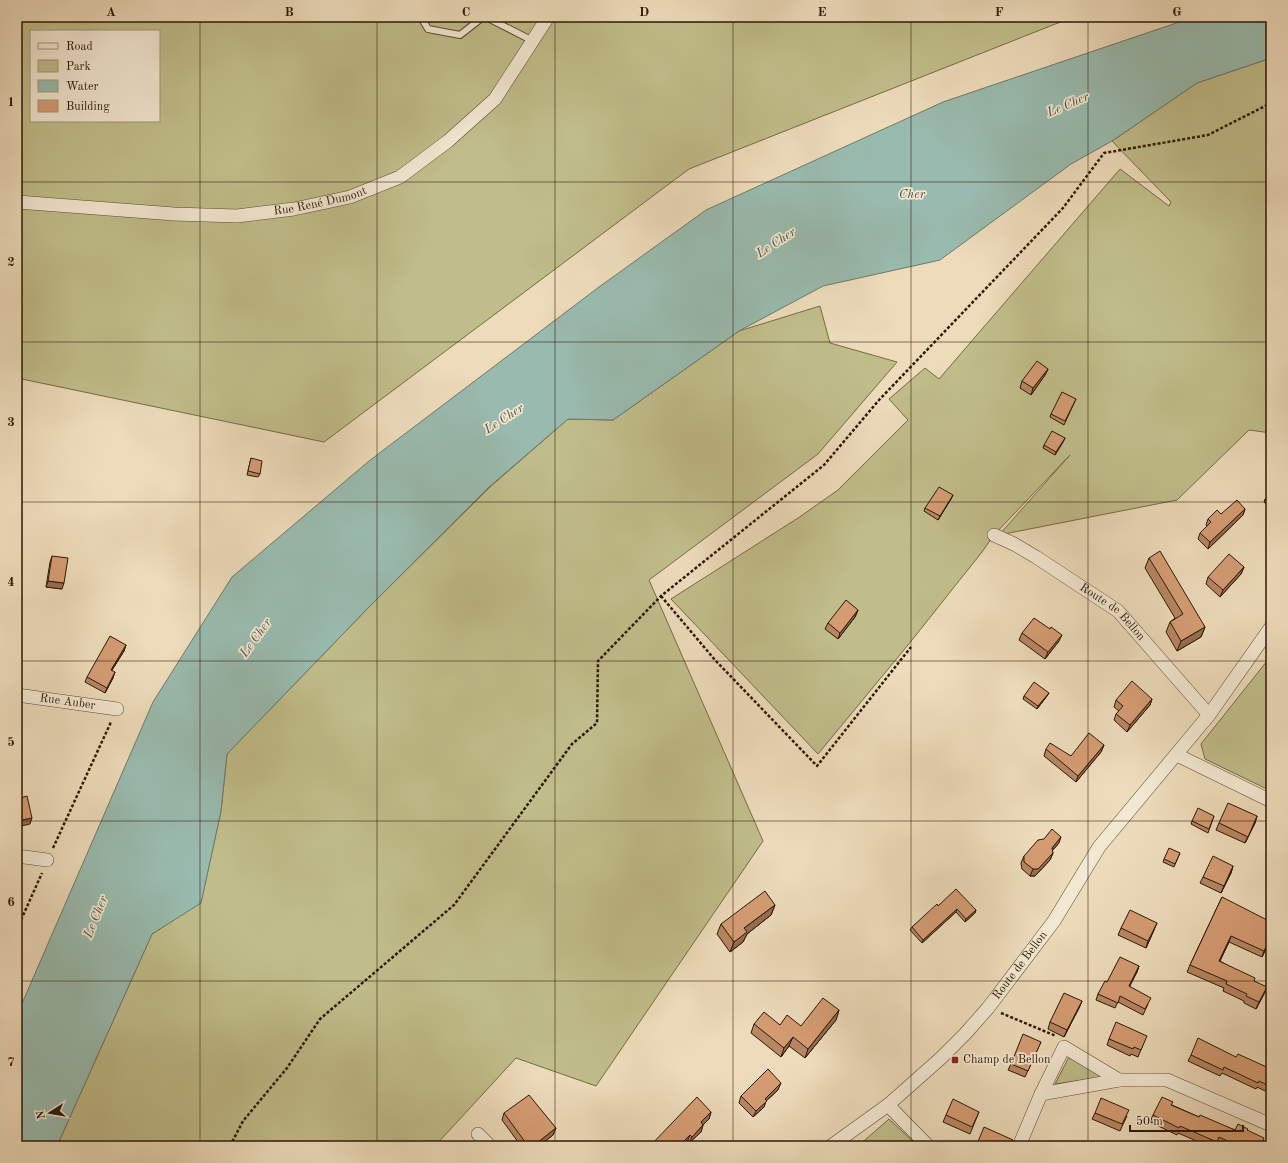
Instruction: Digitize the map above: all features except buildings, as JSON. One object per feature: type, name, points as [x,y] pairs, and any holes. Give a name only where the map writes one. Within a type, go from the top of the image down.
[{"type":"street","name":"Rue René Dumont","points":[[17,202],[174,214],[237,216],[294,209],[350,197],[400,177],[448,141],[495,99],[548,17]]},
{"type":"street","name":"Route de Bellon","points":[[994,535],[1014,544],[1036,557],[1118,611],[1209,715]]},
{"type":"street","name":"Route de Bellon","points":[[831,1146],[888,1105],[941,1058],[988,1008],[1054,921],[1099,846],[1177,755],[1209,715],[1271,627]]},
{"type":"street","name":"Rue Auber","points":[[17,695],[117,709]]},
{"type":"street","points":[[1177,755],[1271,801]]},
{"type":"street","points":[[17,856],[47,860]]},
{"type":"street","points":[[1019,1146],[1041,1094],[1064,1047],[1119,1080]]},
{"type":"street","points":[[1041,1094],[1119,1080],[1167,1080],[1271,1125]]},
{"type":"street","points":[[888,1105],[928,1146]]},
{"type":"street","points":[[478,1134],[490,1146]]},
{"type":"lane","points":[[421,17],[428,29],[460,35],[483,17]]},
{"type":"lane","points":[[486,17],[533,40]]},
{"type":"path","points":[[230,1146],[243,1121],[287,1068],[320,1019],[454,905],[572,744],[597,724],[598,661],[661,596],[824,465],[880,400],[1063,208],[1104,152],[1208,135],[1271,104]]},
{"type":"path","points":[[661,596],[715,660],[817,766],[910,647]]},
{"type":"path","points":[[17,929],[47,860],[117,709]]},
{"type":"path","points":[[988,1008],[1061,1039],[1064,1047]]},
{"type":"green space","points":[[17,17],[1073,17],[689,169],[324,442],[17,378]]},
{"type":"green space","points":[[1271,58],[1271,433],[1249,430],[1177,500],[999,535],[1070,455],[994,535],[908,645],[818,754],[671,599],[798,518],[838,490],[908,420],[889,399],[925,368],[939,379],[1120,169],[1169,206],[1171,202],[1112,141],[1197,83]]},
{"type":"green space","points":[[820,306],[830,343],[897,362],[818,454],[649,580],[763,841],[596,1086],[516,1058],[435,1146],[57,1146],[152,934],[201,902],[221,811],[227,754],[368,608],[490,487],[568,419],[613,420],[739,331]]},
{"type":"green space","points":[[1271,656],[1271,791],[1205,759],[1201,744]]},
{"type":"green space","points":[[1069,1057],[1105,1077],[1055,1084]]},
{"type":"green space","points":[[889,1119],[918,1146],[858,1146]]},
{"type":"water","name":"Cher","points":[[1194,17],[1271,17],[1271,58],[1197,83],[1112,141],[1071,164],[940,260],[823,286],[739,331],[613,420],[568,419],[489,487],[368,608],[227,754],[221,811],[201,903],[152,934],[57,1146],[17,1146],[17,1015],[153,702],[232,577],[369,461],[599,287],[706,210],[943,102]]},
{"type":"place","name":"Champ de Bellon","points":[[955,1060]]},
{"type":"water label","name":"Le Cher","points":[[1068,105]]},
{"type":"water label","name":"Le Cher","points":[[776,243]]},
{"type":"water label","name":"Le Cher","points":[[504,419]]},
{"type":"water label","name":"Le Cher","points":[[256,638]]},
{"type":"water label","name":"Le Cher","points":[[96,917]]}]
